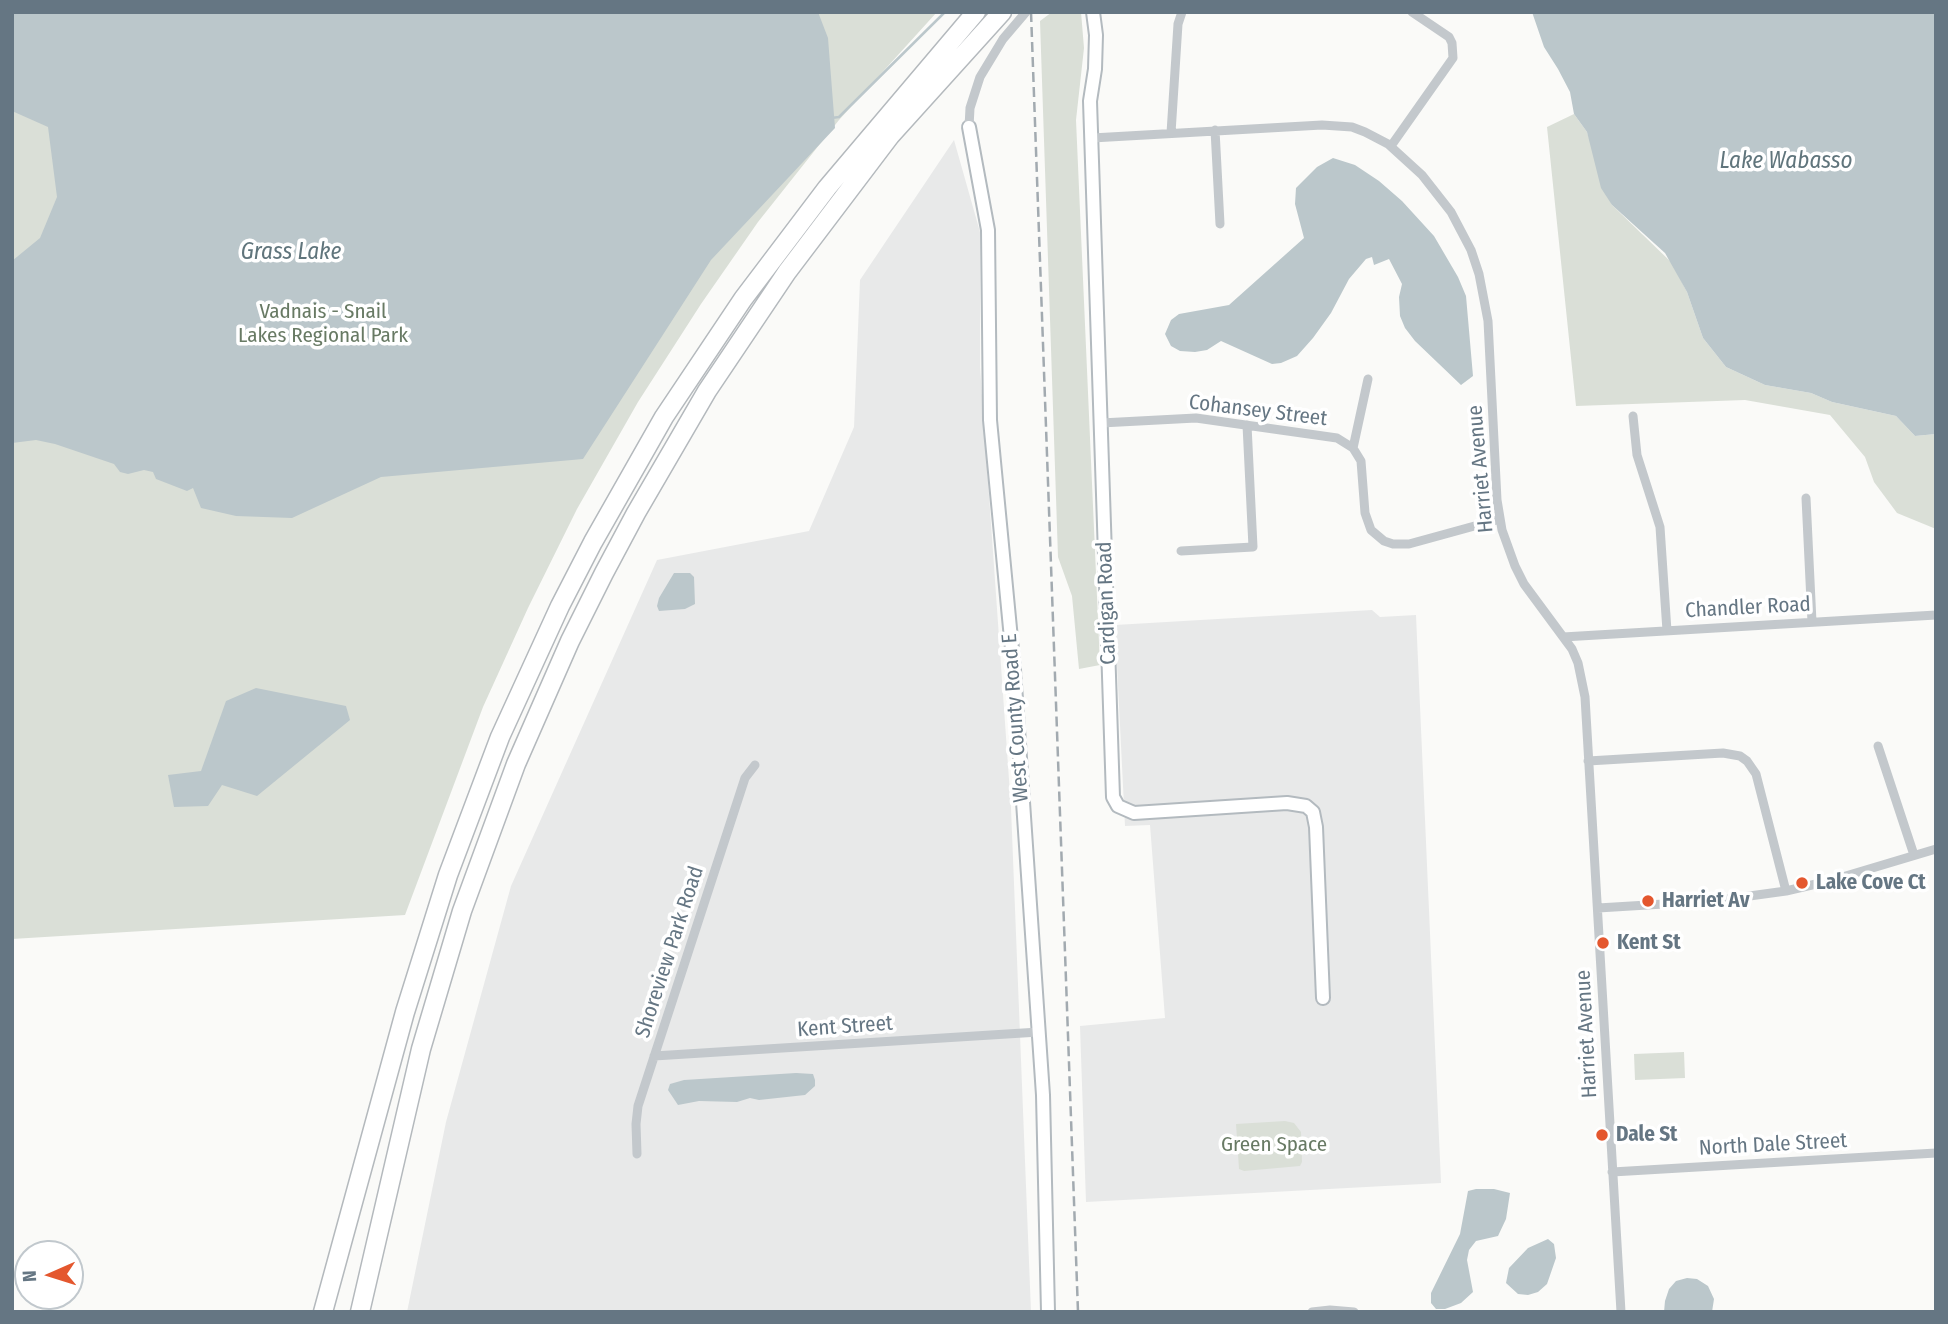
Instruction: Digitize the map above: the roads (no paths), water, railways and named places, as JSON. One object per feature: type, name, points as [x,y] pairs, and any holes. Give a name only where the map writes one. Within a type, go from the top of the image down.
[{"type":"highway","points":[[321,1312],[412,988],[448,875],[500,737],[571,585],[664,417],[743,299],[827,188],[976,12]]},
{"type":"highway","points":[[360,1312],[421,1049],[462,911],[516,764],[570,641],[604,573],[676,443],[729,356],[787,272],[890,136],[1002,12]]},
{"type":"highway","points":[[367,1312],[373,1262]]},
{"type":"street","points":[[969,127],[974,92],[989,59],[1026,12]]},
{"type":"street","name":"Cardigan Road","points":[[1093,12],[1096,46],[1090,101],[1113,797],[1118,806],[1134,813],[1287,803],[1307,806],[1313,812],[1316,827],[1323,998]]},
{"type":"street","points":[[1171,133],[1178,24],[1182,12]]},
{"type":"street","points":[[1391,146],[1453,58],[1452,43],[1448,37],[1412,12]]},
{"type":"street","name":"Harriet Avenue","points":[[1092,138],[1337,125],[1366,132],[1391,146],[1422,175],[1451,212],[1471,250],[1479,274],[1488,321],[1500,519],[1508,548],[1524,584],[1563,637],[1578,663],[1582,678],[1621,1312]]},
{"type":"street","name":"West County Road E","points":[[969,127],[988,230],[990,420],[1014,670],[1039,1032],[1046,1175],[1048,1312]]},
{"type":"street","points":[[1215,130],[1220,224]]},
{"type":"street","points":[[1368,379],[1353,448],[1361,461],[1367,522],[1371,530],[1384,541],[1409,544],[1500,519]]},
{"type":"street","points":[[1633,416],[1637,455],[1660,527],[1667,631]]},
{"type":"street","name":"Cohansey Street","points":[[1101,423],[1195,418],[1337,438],[1353,448]]},
{"type":"street","points":[[1181,551],[1253,547],[1247,425]]},
{"type":"street","points":[[1806,498],[1812,622]]},
{"type":"street","name":"Chandler Road","points":[[1563,637],[1936,615]]},
{"type":"street","points":[[1878,746],[1914,855]]},
{"type":"street","points":[[1588,761],[1723,752],[1740,756],[1756,774],[1786,891]]},
{"type":"street","name":"Shoreview Park Road","points":[[637,1154],[638,1107],[745,778],[755,765]]},
{"type":"street","points":[[1598,908],[1713,901],[1786,891],[1936,849]]},
{"type":"street","name":"Kent Street","points":[[654,1056],[1039,1032]]},
{"type":"street","name":"North Dale Street","points":[[1612,1172],[1936,1153]]},
{"type":"street","points":[[1312,1312],[1354,1312]]},
{"type":"water","name":"Grass Lake","points":[[12,12],[818,12],[828,38],[835,128],[711,260],[583,459],[381,477],[292,518],[236,516],[201,508],[193,488],[187,491],[156,479],[153,472],[120,472],[114,464],[36,440],[12,443],[12,261],[40,238],[57,197],[48,127],[12,111]]},
{"type":"water","name":"Lake Wabasso","points":[[1532,12],[1936,12],[1936,434],[1915,436],[1896,416],[1832,402],[1811,393],[1765,385],[1726,367],[1703,338],[1687,292],[1665,253],[1612,205],[1601,188],[1587,132],[1574,114],[1570,92],[1544,47]]},
{"type":"water","points":[[1333,158],[1355,165],[1402,201],[1434,236],[1458,277],[1466,296],[1473,376],[1461,385],[1405,328],[1400,316],[1399,297],[1402,284],[1389,259],[1374,265],[1372,257],[1366,259],[1349,279],[1331,313],[1313,338],[1297,356],[1281,363],[1272,364],[1221,341],[1207,350],[1195,352],[1180,351],[1171,346],[1165,334],[1171,320],[1179,314],[1229,305],[1304,238],[1295,204],[1296,188],[1317,167]]},
{"type":"water","points":[[674,573],[690,573],[694,577],[695,604],[685,609],[659,611],[659,598]]},
{"type":"water","points":[[256,688],[346,706],[350,720],[257,796],[222,785],[208,806],[174,807],[168,775],[201,771],[226,701]]},
{"type":"water","points":[[813,1074],[815,1086],[805,1095],[759,1100],[750,1098],[737,1102],[699,1101],[678,1105],[668,1090],[670,1084],[684,1080]]},
{"type":"water","points":[[1494,1189],[1510,1193],[1506,1219],[1498,1236],[1476,1241],[1469,1250],[1467,1260],[1473,1292],[1461,1303],[1445,1309],[1436,1309],[1431,1303],[1431,1293],[1460,1234],[1468,1191]]},
{"type":"water","points":[[1548,1239],[1554,1244],[1556,1258],[1547,1284],[1538,1292],[1518,1294],[1506,1283],[1509,1268],[1528,1248]]},
{"type":"water","points":[[1697,1279],[1708,1286],[1714,1299],[1712,1312],[1664,1312],[1669,1289],[1676,1281]]},
{"type":"waterway","points":[[831,118],[839,117],[945,12]]},
{"type":"railway","points":[[1031,12],[1078,1312]]},
{"type":"place","name":"Lake Cove Ct","points":[[1802,883]]},
{"type":"place","name":"Harriet Av","points":[[1648,901]]},
{"type":"place","name":"Kent St","points":[[1603,943]]},
{"type":"place","name":"Dale St","points":[[1602,1135]]},
{"type":"park label","name":"Vadnais - Snail Lakes Regional Park","points":[[323,324]]},
{"type":"park label","name":"Green Space","points":[[1274,1145]]}]
